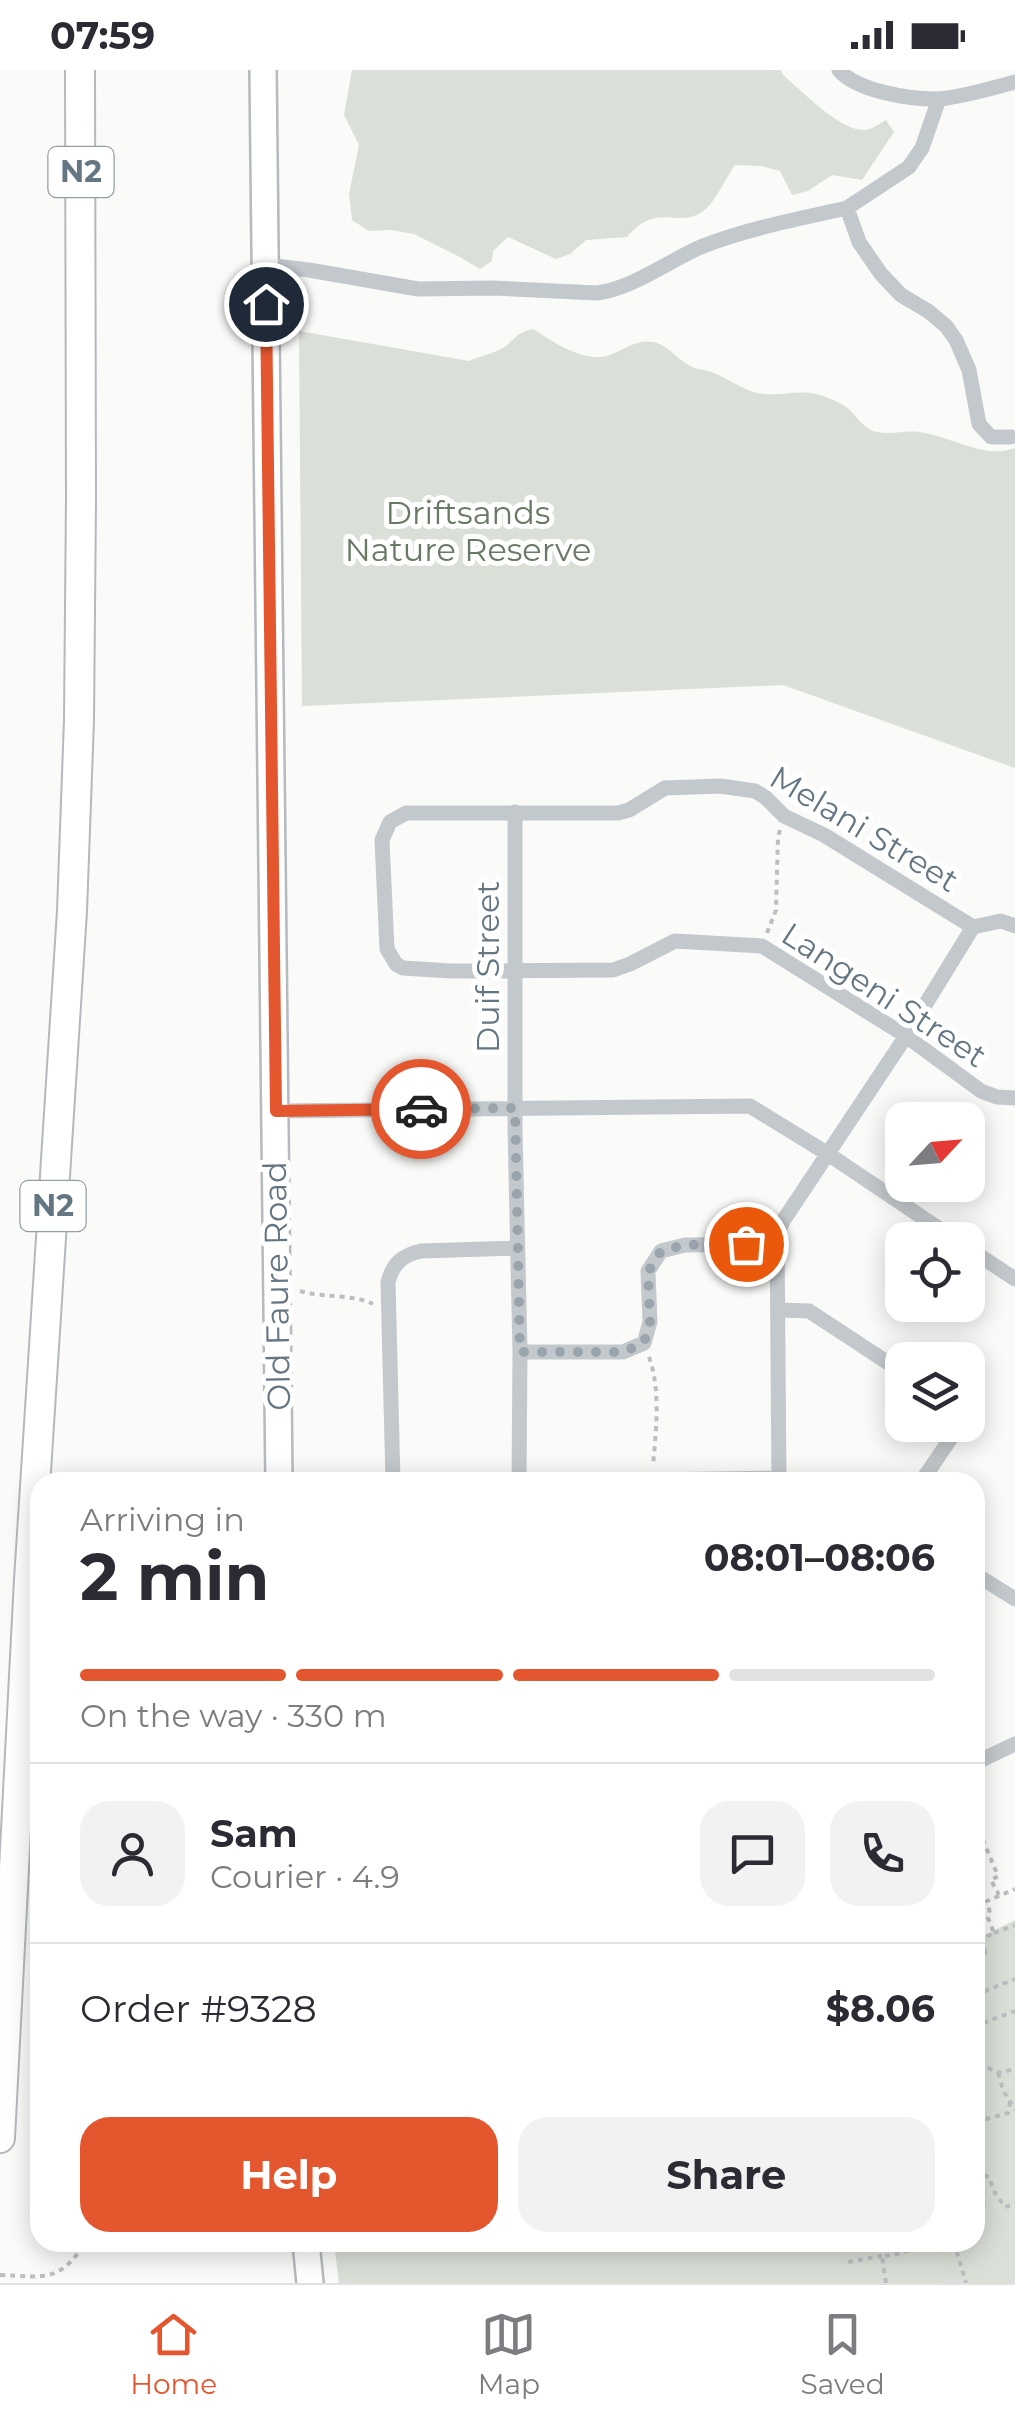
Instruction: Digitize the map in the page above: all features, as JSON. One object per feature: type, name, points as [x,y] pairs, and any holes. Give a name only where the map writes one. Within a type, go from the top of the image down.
[{"type":"highway","name":"N2","points":[[36,1472],[73,892],[81,499],[80,70]]},
{"type":"highway","name":"N2","points":[[0,2138],[30,1564]]},
{"type":"main road","name":"Old Faure Road","points":[[263,70],[279,1472]]},
{"type":"main road","points":[[307,2252],[310,2283]]},
{"type":"street","points":[[838,70],[855,84],[939,99],[1015,82]]},
{"type":"street","points":[[266,265],[418,289],[610,292],[674,258],[744,231],[846,208],[908,167],[922,148],[939,99]]},
{"type":"street","points":[[846,208],[859,242],[880,274],[900,295],[946,326],[956,340],[969,370],[978,424],[991,437],[1011,437]]},
{"type":"street","name":"Melani Street","points":[[390,822],[406,813],[618,813],[665,788],[740,788],[761,794],[784,816],[838,843],[973,927],[1001,922],[1015,926]]},
{"type":"street","name":"Duif Street","points":[[515,812],[520,1472]]},
{"type":"street","name":"Langeni Street","points":[[390,822],[382,840],[388,949],[396,964],[410,969],[613,970],[680,940],[762,946],[906,1036],[981,1091],[1015,1098]]},
{"type":"street","points":[[779,1472],[777,1234],[973,927]]},
{"type":"street","points":[[276,1111],[750,1106],[929,1222]]},
{"type":"street","points":[[520,1352],[623,1352],[644,1343],[650,1322],[648,1272],[661,1251],[685,1245],[776,1244]]},
{"type":"street","points":[[393,1472],[388,1282],[391,1271],[400,1259],[422,1251],[516,1248]]},
{"type":"street","points":[[985,1259],[1015,1279]]},
{"type":"street","points":[[779,1310],[813,1313],[885,1361]]},
{"type":"street","points":[[928,1472],[948,1442]]},
{"type":"street","points":[[985,1580],[1015,1600]]},
{"type":"street","points":[[985,1758],[1015,1744]]},
{"type":"path","points":[[762,946],[776,910],[778,838],[784,816]]},
{"type":"path","points":[[295,1289],[324,1297],[361,1298],[389,1312]]},
{"type":"path","points":[[644,1343],[653,1367],[656,1404],[652,1472]]},
{"type":"path","points":[[985,1845],[998,1876],[991,1880],[1000,1896]]},
{"type":"path","points":[[994,1933],[987,1901],[1015,1890]]},
{"type":"path","points":[[985,1938],[1015,1926]]},
{"type":"path","points":[[985,1990],[1015,1978]]},
{"type":"path","points":[[985,2023],[1015,2011]]},
{"type":"path","points":[[985,2066],[998,2074],[1015,2111],[985,2117]]},
{"type":"path","points":[[998,2074],[1015,2069]]},
{"type":"path","points":[[1008,2113],[1010,2103]]},
{"type":"path","points":[[985,2175],[989,2176],[1004,2207],[1015,2204]]},
{"type":"path","points":[[0,2275],[39,2277],[61,2271],[79,2252]]},
{"type":"path","points":[[848,2262],[905,2252]]},
{"type":"path","points":[[955,2252],[966,2283]]},
{"type":"path","points":[[882,2256],[886,2283]]},
{"type":"green space","points":[[352,70],[781,70],[810,99],[844,124],[864,130],[886,120],[894,132],[862,180],[832,175],[808,191],[792,195],[780,171],[735,165],[712,202],[693,216],[648,220],[627,237],[586,240],[570,254],[556,259],[508,237],[493,251],[492,261],[480,269],[414,234],[369,231],[352,220],[349,194],[359,145],[344,115]]},
{"type":"green space","name":"Driftsands Nature Reserve","points":[[533,329],[590,357],[653,342],[692,367],[757,393],[827,397],[845,406],[873,431],[931,434],[992,451],[1015,448],[1015,768],[783,685],[302,706],[299,331],[469,361],[503,348],[519,334]]},
{"type":"green space","points":[[1015,1920],[1015,2283],[339,2283],[335,2252],[985,2252],[985,1935]]},
{"type":"way so far","points":[[421,1109],[515,1108],[520,1352],[623,1352],[644,1343],[650,1322],[648,1272],[661,1251],[685,1245],[746,1244]]},
{"type":"route","points":[[266,304],[276,1111],[421,1109]]}]
